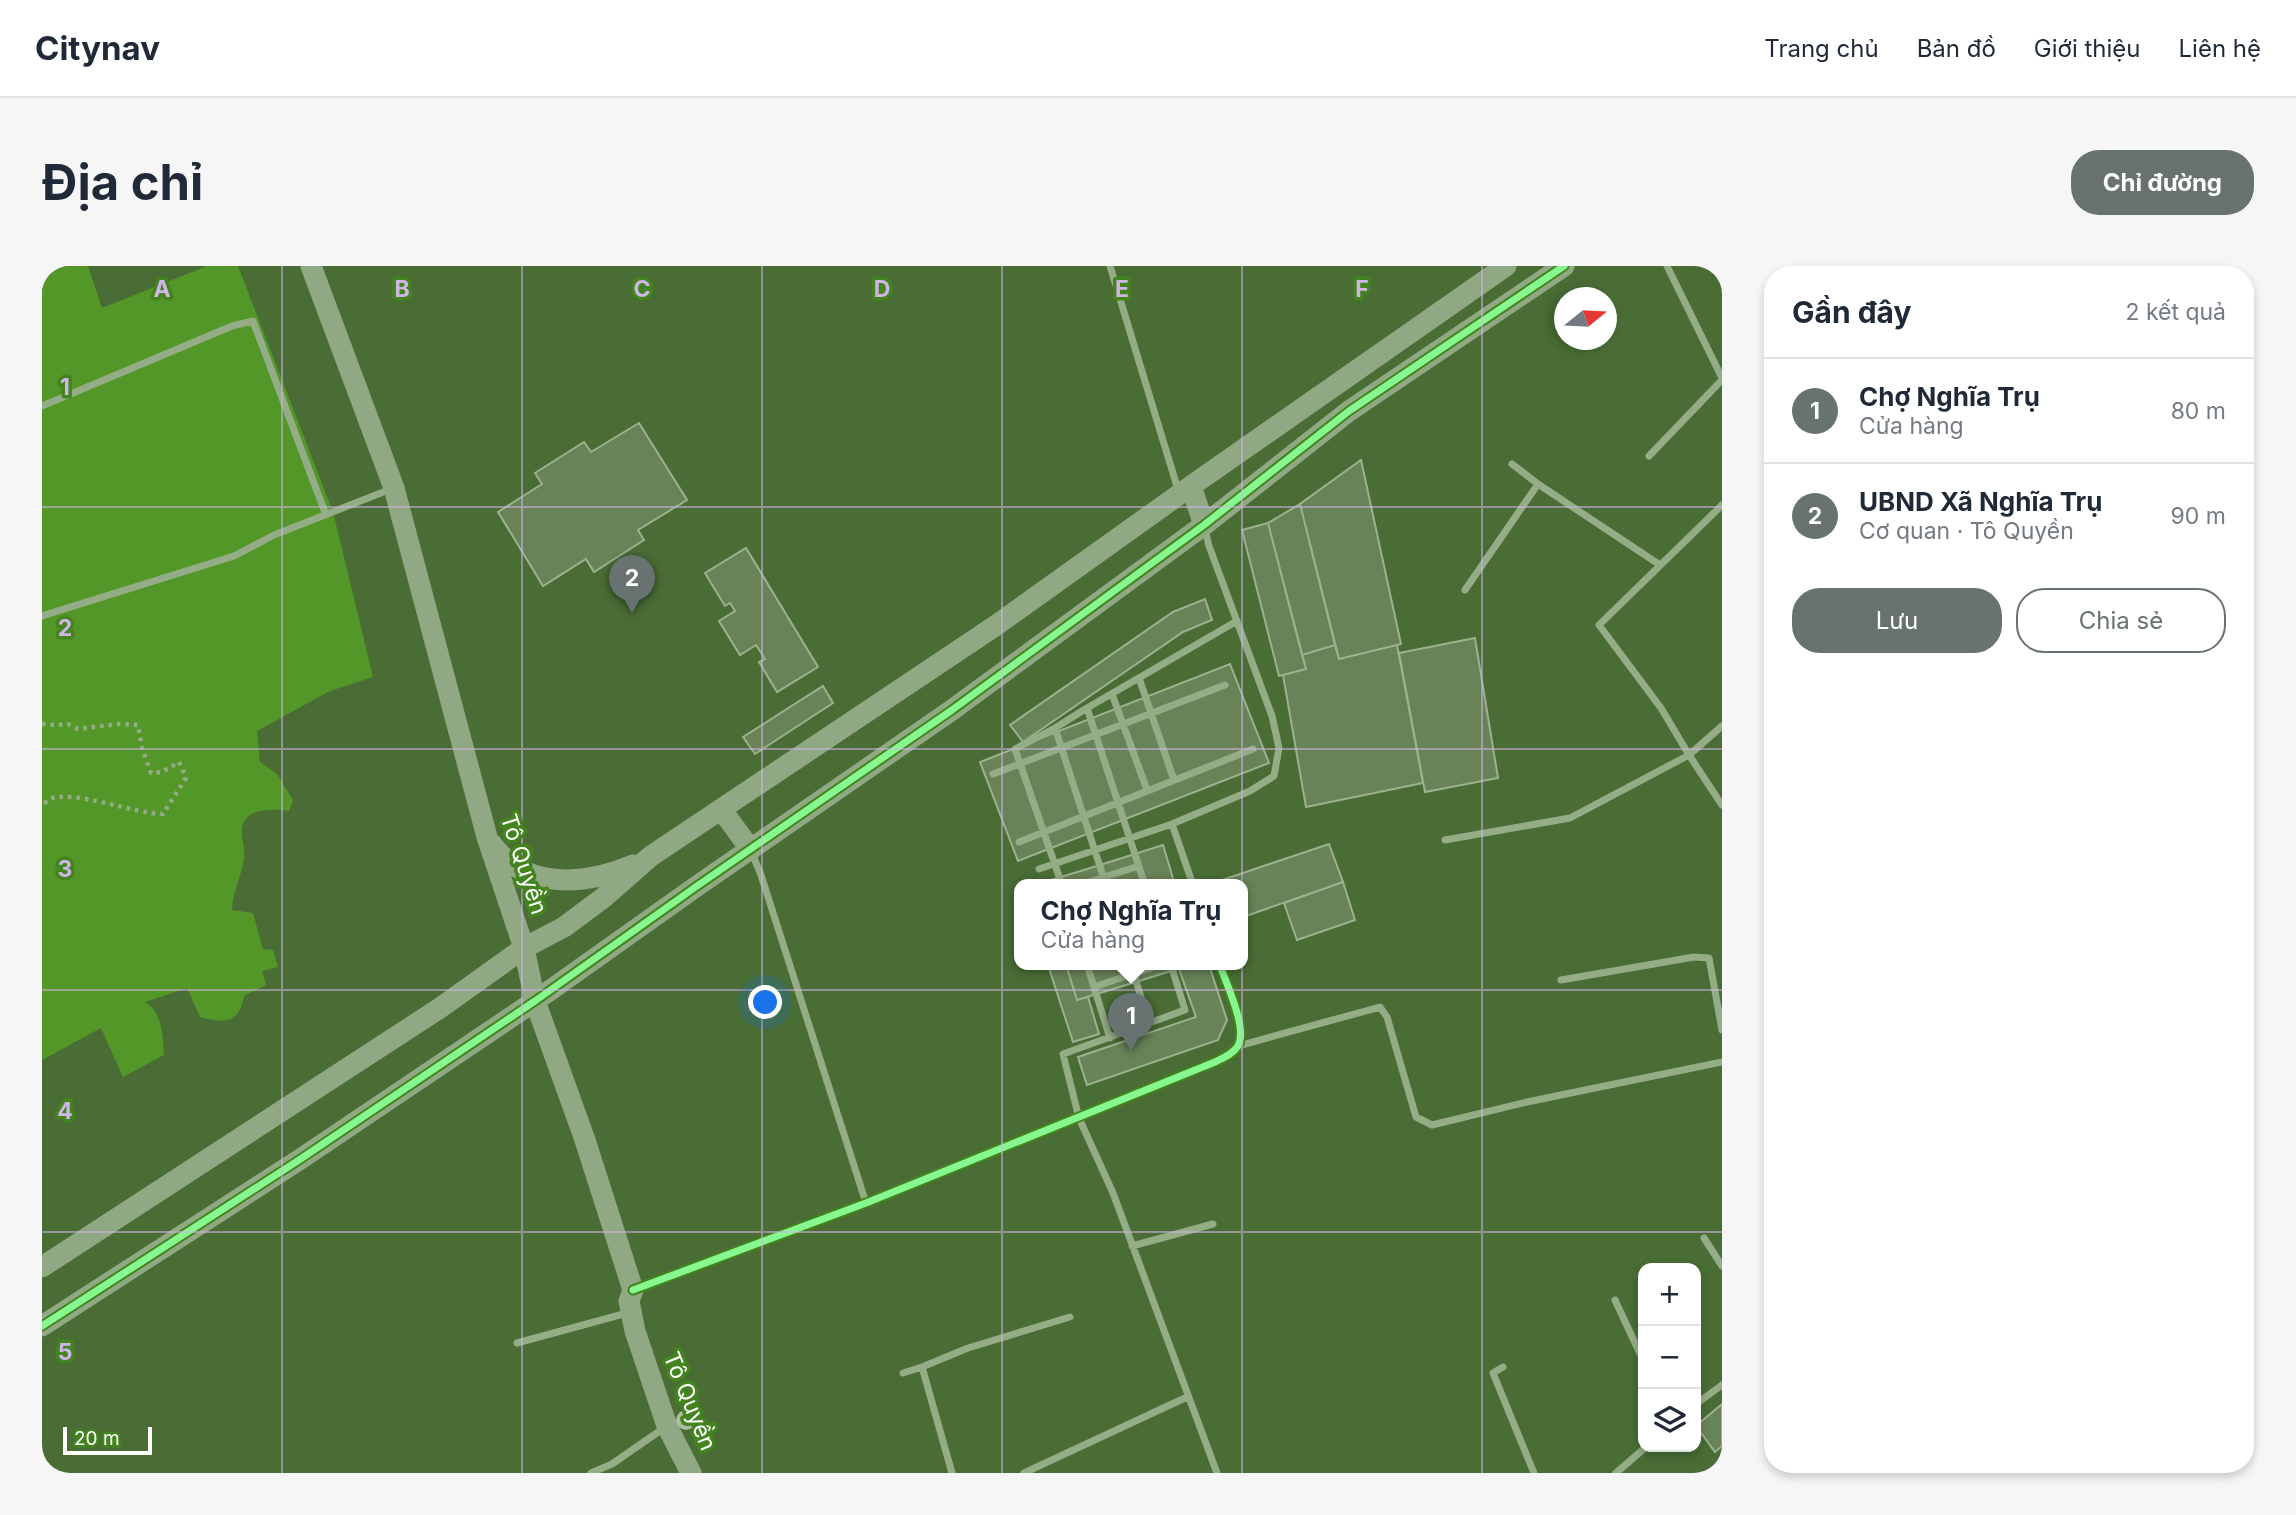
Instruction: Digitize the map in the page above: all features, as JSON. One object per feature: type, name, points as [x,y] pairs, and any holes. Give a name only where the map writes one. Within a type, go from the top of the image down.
[{"type":"street","name":"Tô Quyền","points":[[311,266],[394,488],[487,837],[524,948],[535,1001],[585,1140],[633,1290],[629,1301],[630,1312],[667,1426],[691,1473]]},
{"type":"street","points":[[1039,869],[1130,840],[1250,791],[1274,776],[1279,748],[1272,716],[1209,546],[1204,525],[1185,490],[1110,266]]},
{"type":"street","points":[[42,1268],[440,1008],[524,948],[564,927],[603,898],[651,856],[995,626],[1506,266]]},
{"type":"street","points":[[42,1326],[535,1001],[952,710],[1204,525],[1349,411],[1564,266]]},
{"type":"street","points":[[1648,456],[1722,379],[1667,266]]},
{"type":"street","points":[[42,406],[232,326],[253,321],[326,515]]},
{"type":"street","points":[[1512,464],[1660,565]]},
{"type":"street","points":[[1465,590],[1538,484]]},
{"type":"street","points":[[42,616],[234,556],[274,535],[394,488]]},
{"type":"street","points":[[1722,505],[1599,625],[1661,708],[1722,805]]},
{"type":"street","points":[[1060,879],[1015,748],[1055,728],[1237,621]]},
{"type":"street","points":[[1139,678],[1174,780]]},
{"type":"street","points":[[993,774],[1225,685]]},
{"type":"street","points":[[1112,694],[1147,790]]},
{"type":"street","points":[[1087,708],[1143,879]]},
{"type":"street","points":[[1445,840],[1570,818],[1689,755],[1722,726]]},
{"type":"street","points":[[1055,728],[1104,879]]},
{"type":"street","points":[[1019,842],[1253,749]]},
{"type":"street","points":[[721,809],[751,850],[761,875],[866,1203]]},
{"type":"street","points":[[1172,824],[1190,879]]},
{"type":"street","points":[[487,837],[497,851],[520,871],[562,880],[604,875],[651,856]]},
{"type":"street","points":[[1110,879],[1139,866]]},
{"type":"street","points":[[1561,980],[1694,957],[1709,958],[1722,1030]]},
{"type":"street","points":[[1089,970],[1110,1038]]},
{"type":"street","points":[[1094,987],[1133,970],[1149,1023]]},
{"type":"street","points":[[1173,970],[1185,1010],[1063,1054],[1079,1118],[1113,1193],[1217,1473]]},
{"type":"street","points":[[1222,970],[1239,1019],[1238,1046]]},
{"type":"street","points":[[633,1290],[866,1203],[1079,1118],[1216,1062],[1238,1046],[1380,1007],[1387,1017],[1416,1117],[1432,1125],[1527,1102],[1722,1062]]},
{"type":"street","points":[[1132,1246],[1213,1224]]},
{"type":"street","points":[[1704,1238],[1722,1266]]},
{"type":"street","points":[[1615,1300],[1638,1349]]},
{"type":"street","points":[[517,1343],[630,1312]]},
{"type":"street","points":[[903,1374],[968,1348],[1070,1317]]},
{"type":"street","points":[[922,1367],[953,1473]]},
{"type":"street","points":[[1503,1367],[1493,1373],[1534,1473]]},
{"type":"street","points":[[1701,1400],[1722,1385]]},
{"type":"street","points":[[1024,1473],[1188,1397]]},
{"type":"street","points":[[591,1473],[612,1464],[667,1426]]},
{"type":"street","points":[[1616,1473],[1640,1452]]},
{"type":"path","points":[[42,723],[68,723],[78,729],[118,724],[138,725],[142,748],[151,773],[162,772],[179,762],[186,778],[163,814],[146,814],[71,796],[50,799],[42,806]]},
{"type":"green space","points":[[42,266],[88,266],[102,308],[207,266],[238,266],[333,512],[373,677],[330,691],[257,731],[260,762],[277,774],[293,800],[289,811],[261,811],[248,816],[244,821],[243,863],[232,910],[253,913],[263,949],[273,950],[278,967],[262,971],[266,985],[244,996],[238,1012],[229,1020],[200,1017],[187,988],[145,1002],[151,1006],[158,1018],[164,1055],[123,1077],[101,1028],[42,1060]]},
{"type":"building","points":[[639,423],[687,500],[638,530],[644,540],[594,572],[586,559],[543,586],[498,512],[542,484],[535,473],[584,442],[591,452]]},
{"type":"building","points":[[1361,460],[1401,644],[1339,659],[1300,504]]},
{"type":"building","points":[[1300,504],[1335,645],[1302,655],[1268,523]]},
{"type":"building","points":[[1268,523],[1306,669],[1279,676],[1242,530]]},
{"type":"building","points":[[746,548],[818,667],[777,692],[759,662],[765,659],[756,645],[740,655],[719,621],[735,611],[730,603],[725,606],[705,573]]},
{"type":"building","points":[[1205,599],[1212,620],[1183,632],[1023,742],[1010,725],[1173,612]]},
{"type":"building","points":[[1475,638],[1498,778],[1425,792],[1399,653]]},
{"type":"building","points":[[1335,645],[1339,659],[1397,645],[1423,783],[1306,807],[1283,675],[1306,669],[1302,655]]},
{"type":"building","points":[[1230,664],[1269,763],[1018,861],[980,762]]},
{"type":"building","points":[[823,686],[833,703],[755,754],[743,737]]},
{"type":"building","points":[[1329,844],[1343,882],[1248,915],[1248,879],[1225,879]]},
{"type":"building","points":[[1163,845],[1173,879],[1104,879],[1100,865]]},
{"type":"building","points":[[1100,865],[1104,879],[1054,879]]},
{"type":"building","points":[[1343,882],[1355,920],[1297,940],[1284,903]]},
{"type":"building","points":[[1050,970],[1068,970],[1077,1000],[1088,997],[1099,1034],[1073,1042]]},
{"type":"building","points":[[1068,970],[1132,970],[1136,982],[1077,1000]]},
{"type":"building","points":[[1132,970],[1174,970],[1136,982]]},
{"type":"building","points":[[1179,970],[1211,970],[1227,1020],[1218,1040],[1087,1085],[1078,1057],[1196,1017]]},
{"type":"building","points":[[1722,1404],[1722,1446],[1715,1452],[1701,1433],[1701,1422]]},
{"type":"cycle path","points":[[42,1326],[299,1160],[535,1001],[952,710],[1204,525],[1349,411],[1564,266]]},
{"type":"cycle path","points":[[633,1290],[866,1203],[1215,1062],[1233,1051],[1240,1038],[1238,1017],[1222,970]]},
{"type":"place","name":"UBND Xã Nghĩa Trụ","points":[[632,613]]},
{"type":"place","name":"Chợ Nghĩa Trụ","points":[[1131,1051]]}]
